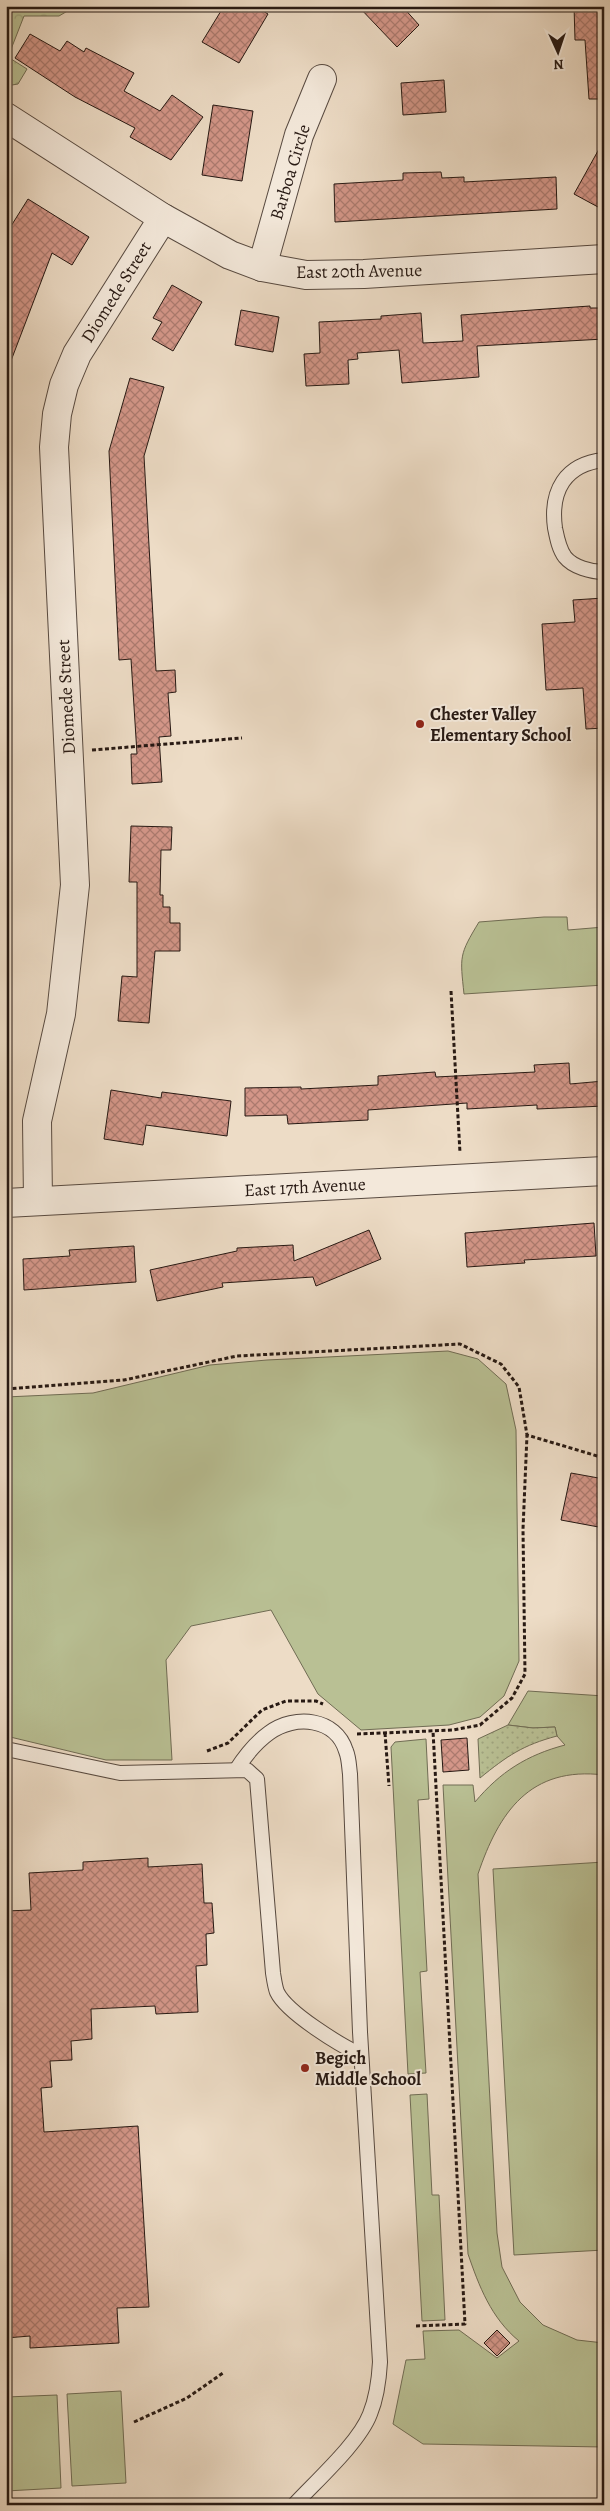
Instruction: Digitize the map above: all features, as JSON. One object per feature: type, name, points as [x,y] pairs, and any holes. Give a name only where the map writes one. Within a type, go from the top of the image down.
[{"type":"street","name":"Barboa Circle","points":[[262,267],[299,135],[322,79]]},
{"type":"street","name":"East 20th Avenue","points":[[6,117],[163,218],[230,256],[262,267],[306,275],[355,274],[604,259]]},
{"type":"street","name":"Diomede Street","points":[[38,1201],[37,1121],[61,1014],[75,885],[54,447],[57,414],[64,385],[77,354],[163,218]]},
{"type":"street","name":"East 17th Avenue","points":[[6,1203],[604,1171]]},
{"type":"lane","points":[[604,460],[583,464],[576,468],[561,485],[555,497],[555,523],[559,546],[566,558],[584,569],[604,572]]},
{"type":"lane","points":[[236,1770],[250,1750],[270,1732],[293,1721],[323,1724],[336,1734],[346,1751],[350,1774],[361,2056],[380,2362],[378,2385],[370,2415],[357,2436],[294,2505]]},
{"type":"lane","points":[[6,1749],[120,1773],[248,1770],[257,1779],[273,1973],[277,1992],[286,2003],[330,2040],[361,2056]]},
{"type":"path","points":[[69,751],[242,738]]},
{"type":"path","points":[[451,991],[461,1179]]},
{"type":"path","points":[[6,1389],[124,1380],[237,1356],[460,1344],[501,1364],[519,1387],[527,1436],[523,1529],[525,1674],[512,1698],[480,1725],[433,1731],[356,1734],[351,1727]]},
{"type":"path","points":[[527,1436],[604,1458]]},
{"type":"path","points":[[206,1752],[228,1743],[262,1710],[286,1701],[316,1701],[324,1705]]},
{"type":"path","points":[[416,2326],[466,2324],[433,1731]]},
{"type":"path","points":[[385,1732],[389,1786]]},
{"type":"path","points":[[134,2422],[187,2398],[223,2373]]},
{"type":"green space","points":[[6,6],[76,6],[59,16],[24,16],[8,57],[27,69],[18,84],[6,86]]},
{"type":"green space","points":[[567,917],[568,930],[604,927],[604,985],[464,994],[462,956],[479,922]]},
{"type":"green space","points":[[448,1351],[478,1359],[506,1384],[516,1430],[519,1661],[504,1696],[480,1717],[449,1725],[361,1730],[318,1694],[271,1610],[191,1626],[166,1660],[172,1760],[106,1760],[6,1736],[6,1397],[93,1393],[210,1365],[267,1360]]},
{"type":"green space","points":[[528,1691],[604,1696],[604,1775],[578,1774],[556,1778],[537,1786],[521,1798],[496,1831],[478,1874],[497,2233],[502,2267],[520,2302],[543,2325],[577,2340],[604,2343],[604,2447],[423,2444],[393,2424],[406,2360],[425,2359],[423,2331],[459,2330],[497,2358],[519,2341],[493,2312],[468,2254],[443,1785],[473,1785],[475,1802],[504,1773],[515,1766],[538,1754],[565,1745],[557,1736],[555,1727],[533,1728],[508,1725]]},
{"type":"green space","points":[[508,1725],[533,1728],[555,1727],[557,1736],[534,1743],[516,1752],[480,1778],[478,1739]]},
{"type":"green space","points":[[426,1739],[429,1799],[418,1800],[427,1971],[420,1972],[426,2073],[408,2074],[391,1747],[395,1742]]},
{"type":"green space","points":[[604,1862],[604,2250],[514,2255],[493,1869]]},
{"type":"green space","points":[[427,2094],[432,2195],[439,2195],[445,2320],[422,2321],[410,2095]]},
{"type":"green space","points":[[121,2391],[126,2483],[72,2486],[67,2394]]},
{"type":"green space","points":[[57,2395],[61,2488],[6,2491],[6,2397]]},
{"type":"building","points":[[224,6],[255,6],[268,14],[239,63],[202,42]]},
{"type":"building","points":[[358,6],[402,6],[419,25],[397,47]]},
{"type":"building","points":[[574,6],[604,6],[604,99],[589,99],[585,40],[575,40]]},
{"type":"building","points":[[30,34],[60,51],[67,41],[84,52],[86,48],[134,73],[124,91],[160,111],[172,95],[203,117],[171,160],[130,137],[135,128],[75,97],[15,58]]},
{"type":"building","points":[[444,80],[446,112],[403,115],[401,83]]},
{"type":"building","points":[[213,105],[253,111],[242,181],[202,175]]},
{"type":"building","points":[[604,140],[604,197],[598,207],[574,194]]},
{"type":"building","points":[[441,172],[442,178],[464,177],[464,182],[556,177],[557,209],[335,222],[334,184],[403,180],[403,173]]},
{"type":"building","points":[[28,199],[89,237],[72,265],[52,253],[9,366],[6,365],[6,234]]},
{"type":"building","points":[[172,285],[202,302],[173,351],[152,339],[162,322],[153,318]]},
{"type":"building","points":[[590,306],[590,308],[604,308],[604,339],[477,346],[479,377],[402,383],[399,350],[357,353],[358,359],[348,360],[349,384],[306,386],[304,354],[320,353],[319,322],[381,319],[381,316],[421,313],[423,343],[463,341],[461,315]]},
{"type":"building","points":[[241,310],[279,317],[273,352],[235,345]]},
{"type":"building","points":[[130,378],[164,387],[144,456],[156,671],[175,670],[176,692],[168,693],[171,736],[159,737],[162,782],[132,784],[131,754],[137,754],[131,659],[119,660],[109,451]]},
{"type":"building","name":"Chester Valley Elementary School","points":[[604,598],[604,728],[586,729],[583,688],[546,690],[542,624],[575,622],[573,600]]},
{"type":"building","points":[[131,826],[172,827],[171,850],[161,850],[160,895],[163,895],[163,907],[170,907],[170,923],[180,923],[180,951],[155,951],[149,1023],[118,1021],[122,976],[137,977],[137,882],[129,882]]},
{"type":"building","points":[[569,1063],[570,1084],[604,1081],[604,1106],[537,1109],[537,1105],[467,1109],[467,1103],[368,1110],[368,1120],[288,1124],[287,1115],[245,1116],[245,1088],[301,1087],[301,1089],[378,1085],[378,1076],[435,1072],[436,1077],[535,1072],[534,1065]]},
{"type":"building","points":[[111,1090],[161,1098],[162,1092],[231,1101],[227,1136],[146,1125],[143,1145],[104,1139]]},
{"type":"building","points":[[594,1223],[596,1256],[524,1260],[525,1263],[467,1267],[465,1233]]},
{"type":"building","points":[[369,1230],[381,1259],[316,1286],[313,1277],[222,1283],[223,1287],[157,1301],[150,1270],[237,1251],[237,1248],[293,1245],[294,1261]]},
{"type":"building","points":[[134,1246],[136,1282],[24,1290],[23,1259],[70,1256],[69,1250]]},
{"type":"building","points":[[571,1473],[604,1479],[604,1528],[561,1520]]},
{"type":"building","points":[[467,1738],[469,1770],[443,1772],[441,1740]]},
{"type":"building","points":[[148,1858],[148,1867],[202,1864],[204,1903],[212,1903],[214,1933],[206,1934],[207,1965],[196,1966],[198,2012],[156,2014],[155,2006],[91,2009],[92,2039],[71,2041],[72,2060],[50,2061],[52,2087],[41,2088],[44,2132],[138,2126],[149,2307],[117,2308],[119,2343],[30,2348],[30,2336],[6,2338],[6,1911],[31,1910],[29,1873],[83,1870],[83,1862]]},
{"type":"building","points":[[497,2330],[510,2343],[497,2356],[484,2343]]},
{"type":"waterway","points":[[6,12],[10,6]]},
{"type":"place","name":"Chester Valley Elementary School","points":[[420,724]]},
{"type":"place","name":"Begich Middle School","points":[[305,2068]]}]
